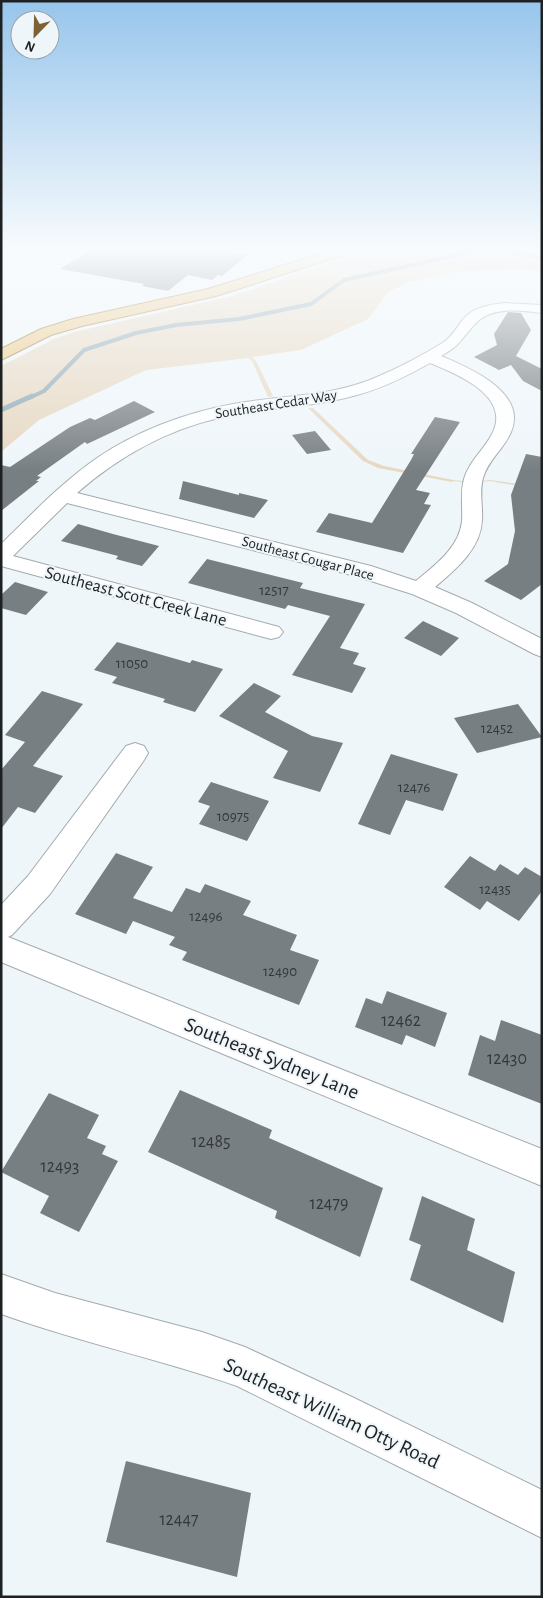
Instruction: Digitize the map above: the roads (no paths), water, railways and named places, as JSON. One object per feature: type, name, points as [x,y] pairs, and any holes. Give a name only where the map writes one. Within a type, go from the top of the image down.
[{"type":"main road","points":[[1,355],[46,332],[76,323]]},
{"type":"street","name":"Southeast Cedar Way","points":[[1,558],[64,496],[107,460],[179,424],[199,418],[248,406],[338,395],[376,384],[429,357],[459,337],[468,323]]},
{"type":"street","points":[[420,589],[456,556],[467,540],[472,524],[472,482],[478,463],[494,446],[504,429],[506,417],[502,403],[492,391],[478,380],[459,368],[429,357]]},
{"type":"street","name":"Southeast Cougar Place","points":[[64,496],[364,571],[420,589],[464,608],[542,650]]},
{"type":"street","name":"Southeast Scott Creek Lane","points":[[1,558],[271,632]]},
{"type":"street","points":[[1,926],[39,885],[135,753]]},
{"type":"street","name":"Southeast Sydney Lane","points":[[1,948],[542,1168]]},
{"type":"street","name":"Southeast William Otty Road","points":[[1,1294],[55,1313],[202,1353],[245,1368],[542,1515]]},
{"type":"waterway","points":[[29,398],[44,391],[84,350],[136,333],[176,325],[201,323]]},
{"type":"waterway","points":[[1,410],[32,396]]}]
